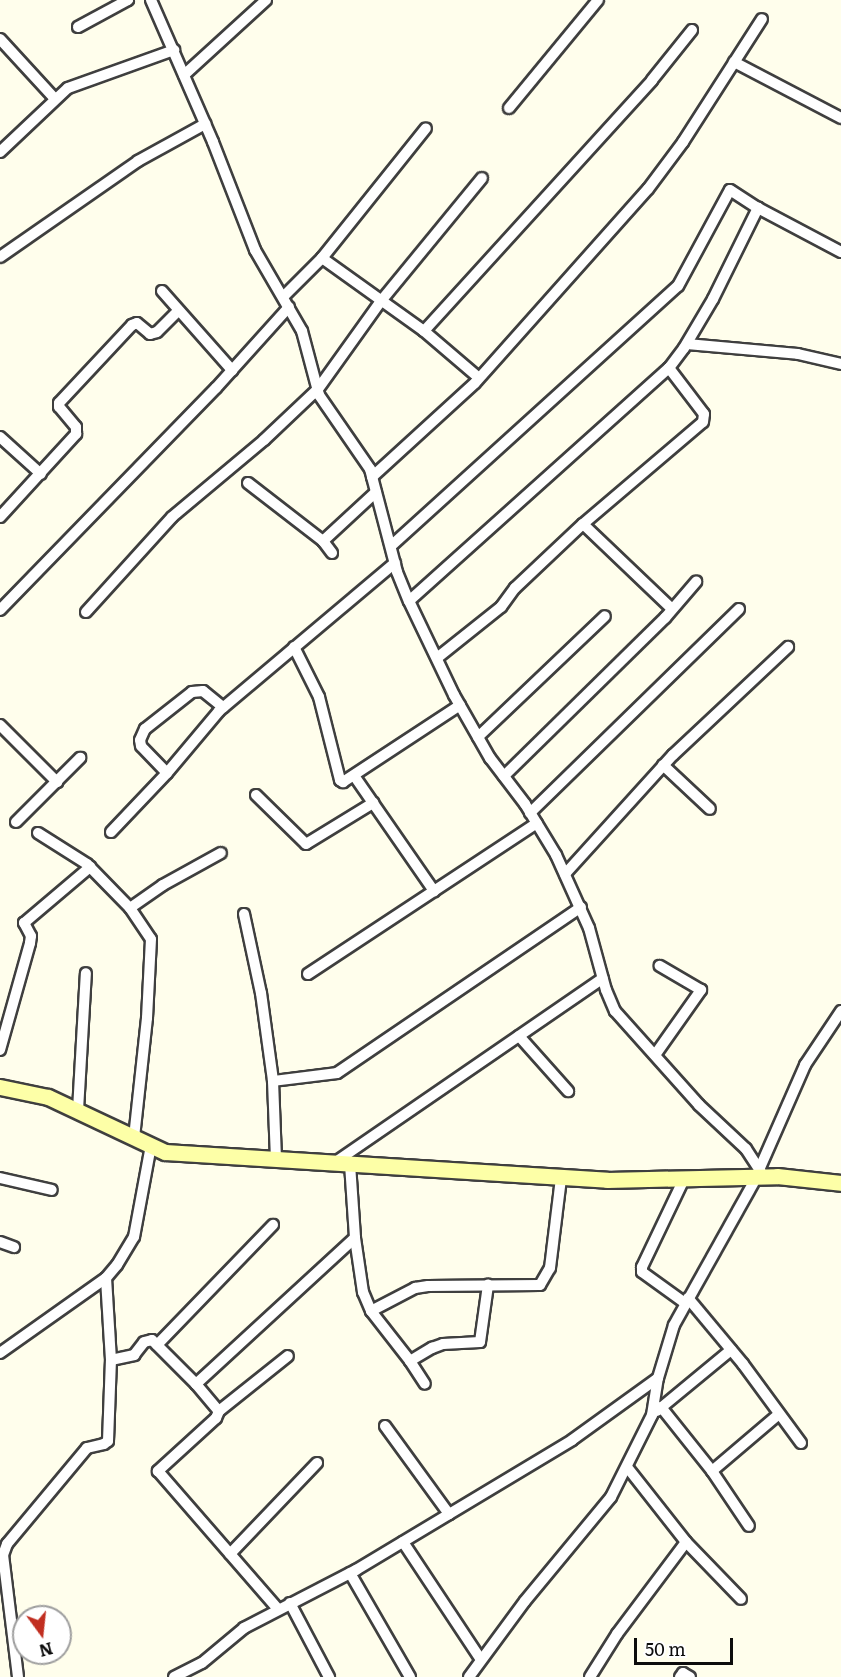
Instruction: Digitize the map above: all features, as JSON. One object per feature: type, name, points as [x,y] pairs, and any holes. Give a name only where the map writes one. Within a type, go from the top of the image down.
[{"type":"main road","points":[[0,1087],[48,1097],[165,1152],[561,1178],[684,1179],[760,1175],[841,1183]]},
{"type":"street","points":[[78,27],[128,0]]},
{"type":"street","points":[[151,0],[205,124],[255,250],[302,331],[318,389],[327,410],[364,459],[372,477],[395,563],[409,601],[478,737],[537,823],[565,874],[581,907],[615,1011],[699,1105],[746,1149],[760,1175]]},
{"type":"street","points":[[184,75],[266,0]]},
{"type":"street","points":[[509,108],[598,0]]},
{"type":"street","points":[[372,477],[479,378],[648,189],[683,142],[762,19]]},
{"type":"street","points":[[424,331],[652,80],[692,30]]},
{"type":"street","points":[[0,39],[56,99]]},
{"type":"street","points":[[1,149],[68,88],[88,79],[174,51]]},
{"type":"street","points":[[734,62],[841,118]]},
{"type":"street","points":[[0,257],[138,161],[205,124]]},
{"type":"street","points":[[0,610],[232,370],[426,128]]},
{"type":"street","points":[[86,612],[172,517],[264,440],[318,389],[381,301],[482,178]]},
{"type":"street","points":[[391,546],[678,286],[730,190],[758,208],[841,252]]},
{"type":"street","points":[[409,601],[669,368],[687,344],[713,299],[758,208]]},
{"type":"street","points":[[322,258],[424,331],[479,378]]},
{"type":"street","points":[[162,291],[232,370]]},
{"type":"street","points":[[0,517],[76,434],[76,427],[59,407],[59,403],[132,325],[137,323],[150,334],[157,332],[178,311]]},
{"type":"street","points":[[687,344],[798,354],[841,364]]},
{"type":"street","points":[[437,658],[501,608],[515,588],[583,524],[703,422],[704,414],[669,368]]},
{"type":"street","points":[[0,437],[41,474]]},
{"type":"street","points":[[248,483],[323,541],[332,553]]},
{"type":"street","points":[[323,541],[376,492]]},
{"type":"street","points":[[583,524],[672,609]]},
{"type":"street","points":[[111,832],[167,773],[223,707],[395,563]]},
{"type":"street","points":[[504,776],[672,609],[696,582]]},
{"type":"street","points":[[530,813],[739,609]]},
{"type":"street","points":[[478,737],[604,616]]},
{"type":"street","points":[[294,647],[319,697],[340,780],[348,782],[460,705]]},
{"type":"street","points":[[565,874],[663,765],[788,647]]},
{"type":"street","points":[[167,773],[141,746],[140,740],[145,729],[192,692],[203,691],[223,707]]},
{"type":"street","points":[[0,725],[57,782]]},
{"type":"street","points":[[16,822],[80,758]]},
{"type":"street","points":[[663,765],[710,809]]},
{"type":"street","points":[[355,777],[434,891]]},
{"type":"street","points":[[256,795],[306,844],[373,803]]},
{"type":"street","points":[[308,974],[537,823]]},
{"type":"street","points":[[38,833],[90,867],[130,908],[151,939],[134,1137]]},
{"type":"street","points":[[130,908],[163,885],[221,853]]},
{"type":"street","points":[[0,1050],[30,943],[30,936],[24,923],[90,867]]},
{"type":"street","points":[[273,1081],[337,1073],[581,907]]},
{"type":"street","points":[[244,914],[261,993],[273,1081],[276,1160]]},
{"type":"street","points":[[655,1054],[701,990],[660,966]]},
{"type":"street","points":[[78,1110],[86,973]]},
{"type":"street","points":[[333,1163],[603,978]]},
{"type":"street","points":[[749,1526],[712,1471],[657,1411],[658,1378],[674,1325],[760,1175],[805,1065],[841,1011]]},
{"type":"street","points":[[519,1036],[568,1091]]},
{"type":"street","points":[[0,1353],[106,1278],[134,1237],[151,1145]]},
{"type":"street","points":[[350,1164],[355,1239],[363,1292],[371,1311],[425,1384]]},
{"type":"street","points":[[0,1178],[52,1190]]},
{"type":"street","points":[[371,1311],[415,1288],[540,1285],[550,1268],[561,1178]]},
{"type":"street","points":[[684,1179],[642,1272],[686,1301],[731,1350],[801,1443]]},
{"type":"street","points":[[157,1345],[273,1225]]},
{"type":"street","points":[[196,1384],[355,1239]]},
{"type":"street","points":[[0,1242],[14,1247]]},
{"type":"street","points":[[18,1677],[3,1555],[7,1544],[87,1448],[108,1441],[111,1360],[106,1278]]},
{"type":"street","points":[[410,1361],[443,1344],[480,1342],[488,1285]]},
{"type":"street","points":[[111,1360],[134,1355],[144,1342],[152,1340],[196,1384],[219,1411]]},
{"type":"street","points":[[469,1677],[525,1602],[611,1497],[657,1411],[731,1350]]},
{"type":"street","points":[[278,1609],[158,1471],[216,1418],[219,1411],[288,1356]]},
{"type":"street","points":[[174,1677],[202,1663],[244,1628],[350,1574],[572,1440],[658,1378]]},
{"type":"street","points":[[712,1471],[779,1414]]},
{"type":"street","points":[[385,1426],[449,1514]]},
{"type":"street","points":[[230,1554],[317,1463]]},
{"type":"street","points":[[627,1467],[686,1542],[741,1599]]},
{"type":"street","points":[[403,1542],[482,1660]]},
{"type":"street","points":[[590,1677],[617,1634],[686,1542]]},
{"type":"street","points":[[350,1574],[410,1677]]},
{"type":"street","points":[[290,1603],[329,1677]]},
{"type":"street","points":[[680,1677],[683,1673],[690,1677]]}]
